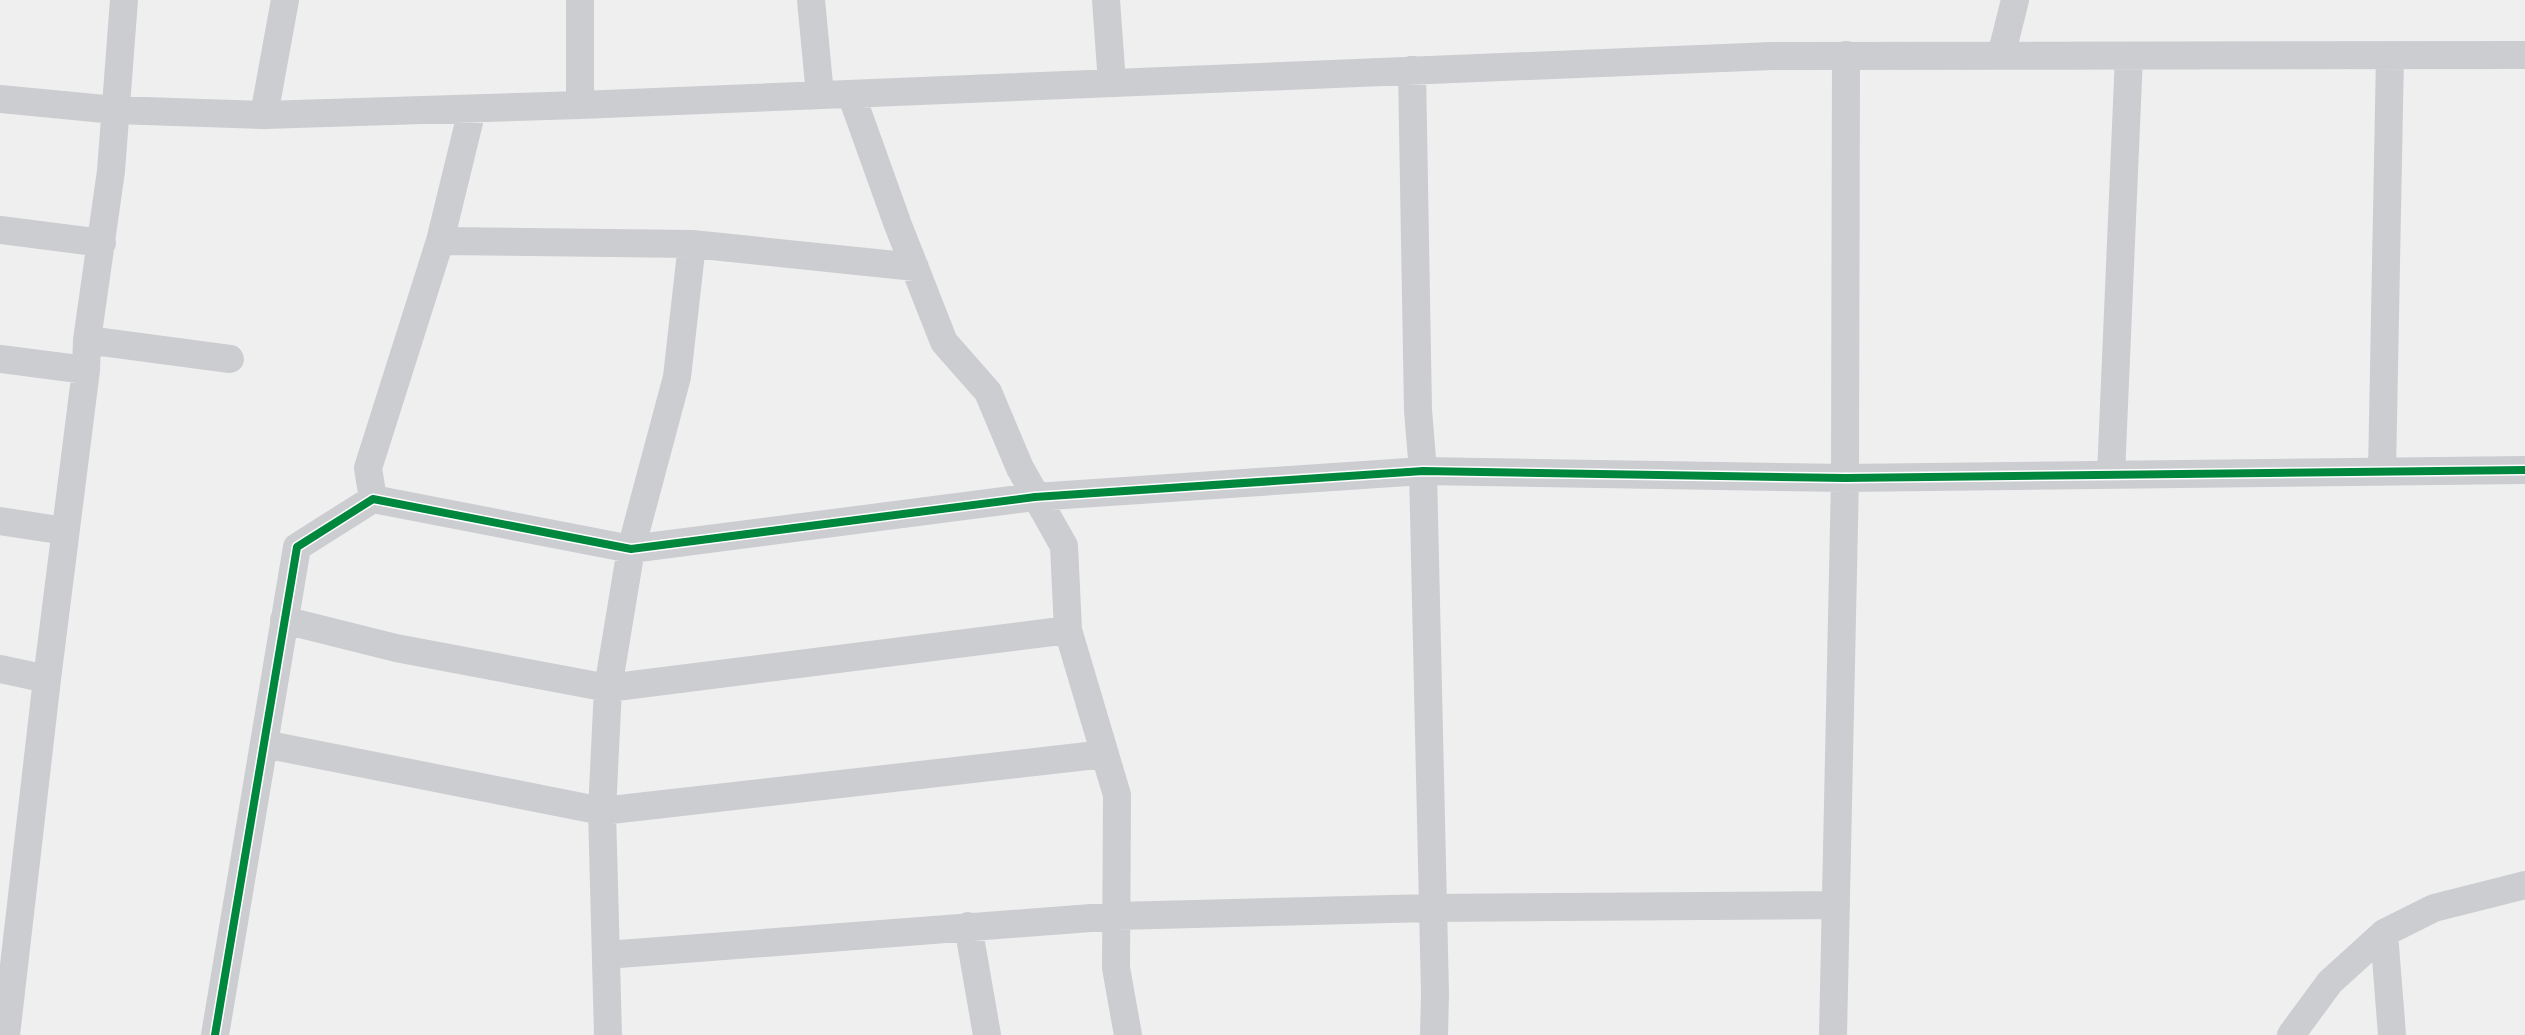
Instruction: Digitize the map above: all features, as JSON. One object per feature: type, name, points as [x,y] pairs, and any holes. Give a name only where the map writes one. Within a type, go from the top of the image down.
[{"type":"street","points":[[6,1035],[47,679],[86,370],[86,340],[102,243],[124,0]]},
{"type":"street","points":[[264,116],[285,0]]},
{"type":"street","points":[[580,0],[580,105]]},
{"type":"street","points":[[811,0],[820,95]]},
{"type":"street","points":[[1106,0],[1112,82]]},
{"type":"street","points":[[2001,56],[2016,0]]},
{"type":"street","points":[[0,99],[115,110],[264,116],[472,110],[1772,56],[2525,55]]},
{"type":"street","points":[[1833,1035],[1845,478],[1846,56]]},
{"type":"street","points":[[2111,475],[2129,56]]},
{"type":"street","points":[[2382,472],[2390,56]]},
{"type":"street","points":[[1412,70],[1418,410],[1423,471],[1434,1035]]},
{"type":"street","points":[[851,94],[944,342],[988,392],[1020,468],[1064,546],[1068,630],[1117,795],[1116,968],[1128,1035]]},
{"type":"street","points":[[373,498],[368,468],[440,241],[472,110]]},
{"type":"street","points":[[0,230],[102,243]]},
{"type":"street","points":[[440,241],[692,244],[915,267]]},
{"type":"street","points":[[608,1035],[602,811],[608,688],[631,549],[676,377],[692,244]]},
{"type":"street","points":[[86,340],[230,359]]},
{"type":"street","points":[[0,359],[86,370]]},
{"type":"street","points":[[215,1035],[297,547],[373,498],[631,549],[1035,497],[1423,471],[1845,478],[2525,470]]},
{"type":"street","points":[[0,521],[65,531]]},
{"type":"street","points":[[284,620],[396,648],[608,688],[1068,630]]},
{"type":"street","points":[[0,670],[47,679]]},
{"type":"street","points":[[264,744],[602,811],[1105,754]]},
{"type":"street","points":[[2291,1035],[2330,982],[2384,933],[2434,908],[2525,885]]},
{"type":"street","points":[[606,955],[1117,916],[1432,908],[1836,904]]},
{"type":"street","points":[[968,926],[987,1035]]},
{"type":"street","points":[[2384,933],[2392,1035]]},
{"type":"cycle path","points":[[215,1035],[297,547],[373,499],[631,549],[1035,497],[1423,471],[1845,478],[2525,470]]}]
